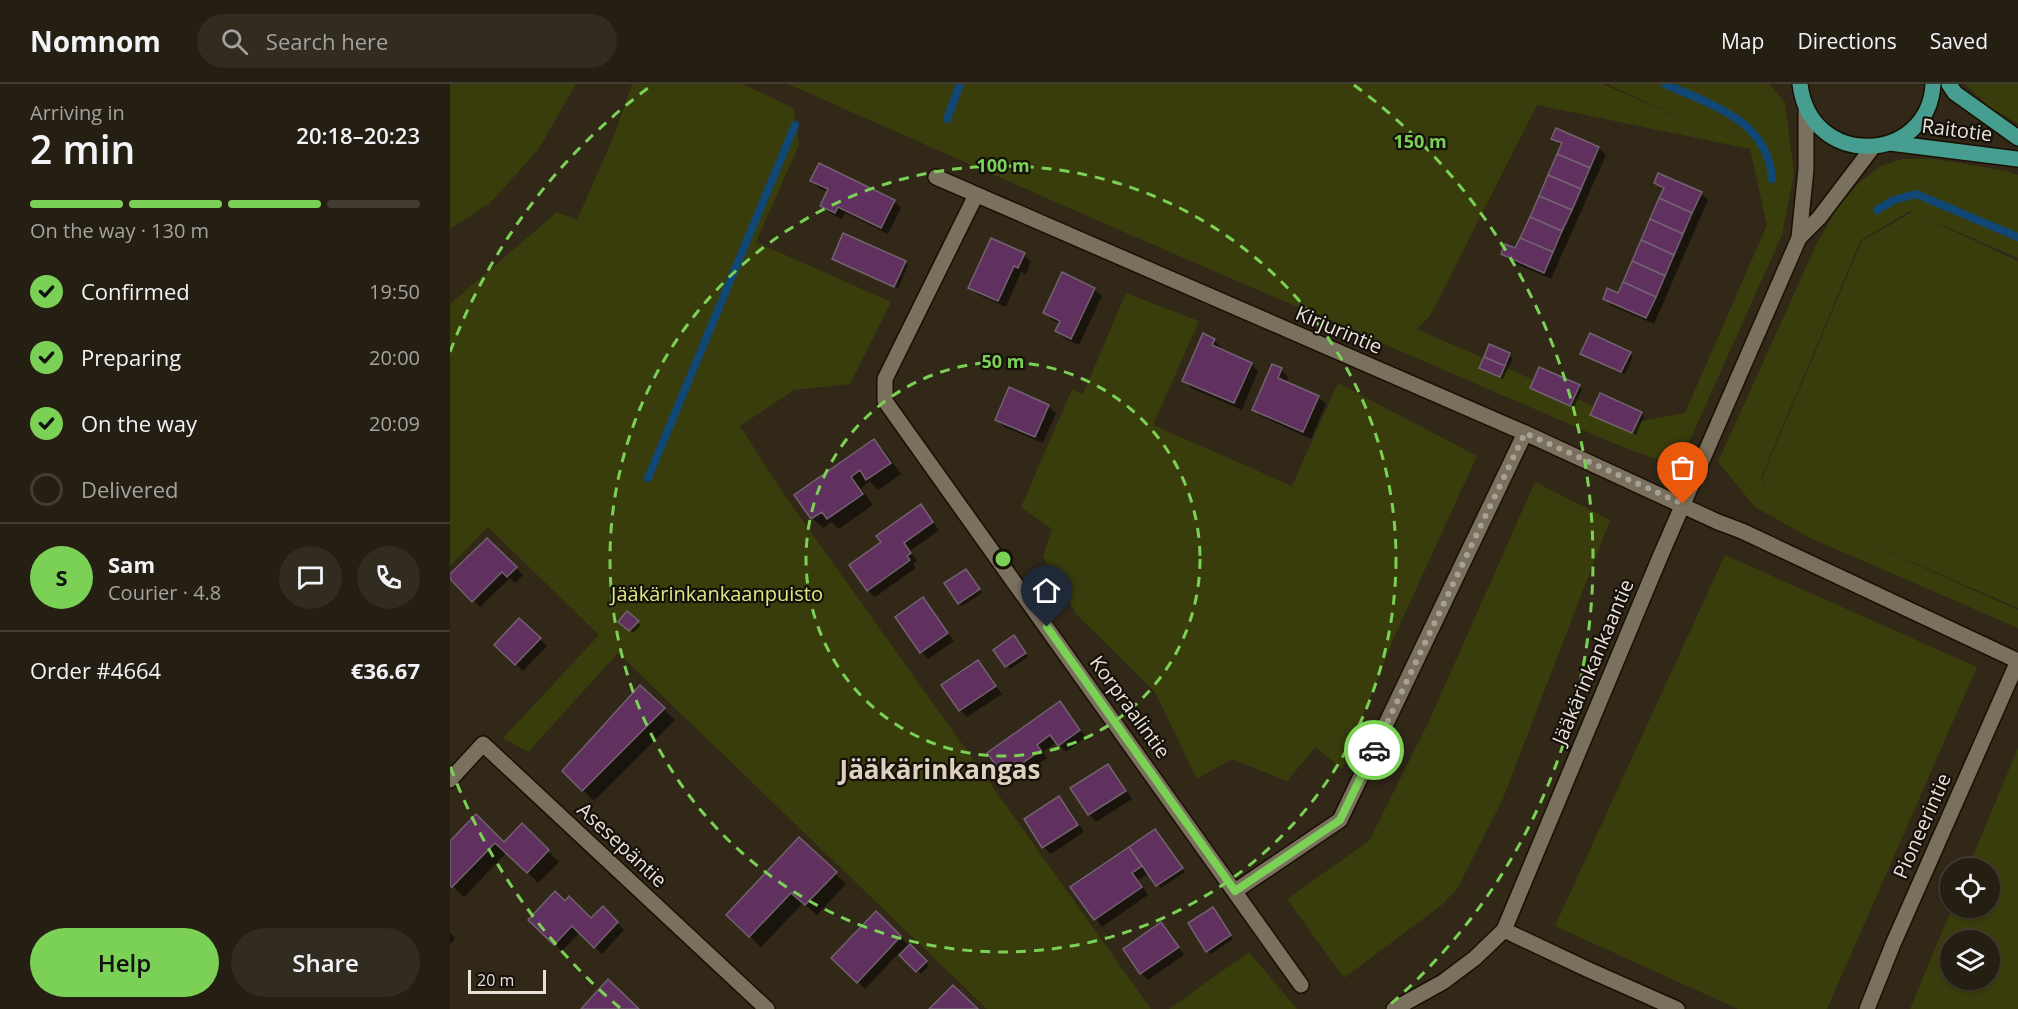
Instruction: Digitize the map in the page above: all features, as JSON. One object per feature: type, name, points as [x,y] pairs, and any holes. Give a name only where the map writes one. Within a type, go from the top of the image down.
[{"type":"main road","name":"Raitotie","points":[[1800,94],[1815,123],[1826,134],[1856,146],[1873,147],[1890,143],[1905,134],[1918,122],[1927,108],[1933,84]]},
{"type":"main road","name":"Raitotie","points":[[1949,84],[1955,93],[2018,138]]},
{"type":"main road","name":"Raitotie","points":[[1890,143],[2018,159]]},
{"type":"street","name":"Jääkärinkankaantie","points":[[1504,930],[1683,504],[1799,238],[1806,169],[1800,94]]},
{"type":"street","name":"Jääkärinkankaantie","points":[[1799,238],[1819,218],[1873,147]]},
{"type":"street","name":"Kirjurintie","points":[[936,177],[1683,504]]},
{"type":"street","name":"Korpraalintie","points":[[976,195],[885,379],[885,400],[1301,985]]},
{"type":"street","points":[[1235,891],[1340,820],[1525,433]]},
{"type":"street","name":"Pioneerintie","points":[[1683,504],[2018,661],[1893,944],[1867,1009]]},
{"type":"street","name":"Asesepäntie","points":[[450,780],[483,744],[767,1009]]},
{"type":"street","points":[[1394,1009],[1443,982],[1475,958],[1504,930],[1677,1009]]},
{"type":"green space","points":[[450,84],[576,84],[538,150],[490,203],[450,229]]},
{"type":"green space","name":"Jääkärinkankaanpuisto","points":[[632,84],[743,84],[793,108],[799,145],[756,242],[891,302],[850,384],[794,390],[740,426],[783,493],[1151,1009],[987,1009],[618,653],[528,752],[503,738],[599,635],[488,527],[450,566],[450,304],[557,212],[577,220],[615,133]]},
{"type":"green space","points":[[788,84],[1603,84],[1698,126],[1607,84],[1769,84],[1785,102],[1794,174],[1782,235],[1685,451],[1658,460],[1613,443]],"holes":[[[1537,105],[1750,149],[1767,225],[1685,413],[1632,423],[1417,329],[1430,316]]]},
{"type":"green space","points":[[1965,84],[2018,84],[2018,124],[1990,107]]},
{"type":"green space","points":[[1903,159],[1934,159],[2007,171],[2018,175],[2018,258],[1919,215],[2018,261],[2018,608],[1850,535],[2018,610],[2018,628],[1810,538],[1755,507],[1718,462],[1816,245],[1839,205],[1859,183],[1880,166]],"holes":[[[1910,211],[1912,212],[1862,241],[1762,478],[1768,496],[1761,478],[1861,240]]]},
{"type":"green space","points":[[1126,293],[1199,321],[1153,425],[1292,486],[1338,383],[1477,456],[1395,635],[1342,769],[1316,747],[1287,781],[1232,759],[1197,779],[1155,692],[1077,615],[1043,557],[1052,529],[1021,507],[1072,389],[1083,394]]},
{"type":"green space","points":[[1535,482],[1610,520],[1502,801],[1457,889],[1443,904],[1344,978],[1287,899],[1369,841],[1429,721]]},
{"type":"green space","points":[[1725,555],[1977,667],[1827,1009],[1738,1009],[1555,926]]},
{"type":"green space","points":[[2018,748],[2018,1009],[1910,1009],[1940,937],[1940,990],[2000,990],[2000,930],[1943,930],[1948,918],[2000,918],[2000,858],[1972,858]]},
{"type":"green space","points":[[1249,952],[1297,1009],[1169,1009]]},
{"type":"building","points":[[1556,128],[1599,147],[1590,168],[1557,154],[1562,143],[1551,139]]},
{"type":"building","points":[[1557,154],[1590,168],[1581,189],[1548,175]]},
{"type":"building","points":[[819,163],[895,200],[881,228],[838,207],[835,213],[820,206],[828,189],[810,181]]},
{"type":"building","points":[[1658,173],[1702,192],[1692,213],[1659,198],[1664,188],[1654,183]]},
{"type":"building","points":[[1548,175],[1581,189],[1572,210],[1539,196]]},
{"type":"building","points":[[1539,196],[1572,210],[1562,231],[1530,217]]},
{"type":"building","points":[[1659,198],[1692,213],[1683,234],[1650,219]]},
{"type":"building","points":[[1530,217],[1562,231],[1553,252],[1520,238]]},
{"type":"building","points":[[1650,219],[1683,234],[1674,255],[1641,240]]},
{"type":"building","points":[[843,233],[906,261],[894,287],[832,259]]},
{"type":"building","points":[[991,238],[1025,253],[1018,268],[1014,266],[998,301],[968,288]]},
{"type":"building","points":[[1520,238],[1553,252],[1544,273],[1501,254],[1505,244],[1515,248]]},
{"type":"building","points":[[1641,240],[1674,255],[1665,276],[1632,261]]},
{"type":"building","points":[[1632,261],[1665,276],[1656,297],[1623,282]]},
{"type":"building","points":[[1062,272],[1095,288],[1071,339],[1055,331],[1060,321],[1043,313]]},
{"type":"building","points":[[1623,282],[1656,297],[1646,318],[1603,299],[1607,288],[1618,293]]},
{"type":"building","points":[[1203,333],[1215,339],[1212,345],[1252,363],[1234,403],[1182,381]]},
{"type":"building","points":[[1590,333],[1631,352],[1621,372],[1580,354]]},
{"type":"building","points":[[1489,344],[1510,353],[1505,366],[1484,357]]},
{"type":"building","points":[[1484,357],[1505,366],[1500,377],[1479,368]]},
{"type":"building","points":[[1272,364],[1282,368],[1278,378],[1319,396],[1303,432],[1252,410]]},
{"type":"building","points":[[1539,367],[1580,385],[1570,406],[1530,388]]},
{"type":"building","points":[[1009,387],[1049,405],[1035,437],[995,420]]},
{"type":"building","points":[[1600,393],[1642,412],[1632,433],[1590,415]]},
{"type":"building","points":[[874,439],[891,463],[866,480],[860,470],[851,477],[863,494],[827,519],[822,512],[811,519],[794,495]]},
{"type":"building","points":[[921,504],[933,522],[904,543],[911,553],[907,556],[910,560],[867,591],[849,565],[881,542],[876,536]]},
{"type":"building","points":[[487,538],[517,567],[507,577],[502,572],[472,602],[450,579],[450,574]]},
{"type":"building","points":[[966,569],[980,589],[958,604],[944,583]]},
{"type":"building","points":[[923,597],[948,633],[920,653],[895,617]]},
{"type":"building","points":[[627,611],[639,621],[629,631],[618,622]]},
{"type":"building","points":[[519,618],[541,638],[515,665],[494,645]]},
{"type":"building","points":[[1014,635],[1026,653],[1005,667],[993,650]]},
{"type":"building","points":[[978,660],[996,686],[959,711],[941,685]]},
{"type":"building","points":[[640,685],[665,708],[582,791],[562,771]]},
{"type":"building","points":[[1060,701],[1080,730],[1058,746],[1050,735],[1037,745],[1041,750],[1004,776],[987,753]]},
{"type":"building","points":[[1108,764],[1126,791],[1088,815],[1070,788]]},
{"type":"building","points":[[1059,796],[1078,825],[1042,848],[1024,819]]},
{"type":"building","points":[[476,814],[504,842],[522,823],[549,850],[527,873],[495,843],[452,887],[450,886],[450,841]]},
{"type":"building","points":[[1155,829],[1183,868],[1156,886],[1129,847]]},
{"type":"building","points":[[799,837],[837,872],[805,905],[791,893],[749,937],[726,915]]},
{"type":"building","points":[[1129,847],[1142,866],[1132,873],[1142,887],[1094,920],[1070,887]]},
{"type":"building","points":[[555,891],[565,901],[569,896],[591,918],[603,906],[618,922],[594,948],[572,926],[554,945],[528,920]]},
{"type":"building","points":[[1213,907],[1231,935],[1206,952],[1188,923]]},
{"type":"building","points":[[876,911],[901,936],[857,983],[831,958]]},
{"type":"building","points":[[1161,922],[1179,947],[1140,974],[1123,949]]},
{"type":"building","points":[[910,944],[927,961],[916,972],[899,955]]},
{"type":"building","points":[[608,979],[639,1009],[581,1009]]},
{"type":"building","points":[[953,985],[978,1009],[929,1009]]},
{"type":"waterway","points":[[947,119],[960,84]]},
{"type":"waterway","points":[[1665,84],[1718,108],[1749,129],[1760,142],[1768,159],[1772,179]]},
{"type":"waterway","points":[[648,478],[795,125]]},
{"type":"waterway","points":[[1877,210],[1894,200],[1916,194],[2018,237]]},
{"type":"way so far","points":[[1374,750],[1525,433],[1683,504]]},
{"type":"district","name":"Jääkärinkangas","points":[[940,770]]},
{"type":"route","points":[[1047,627],[1235,891],[1340,820],[1374,750]]}]
